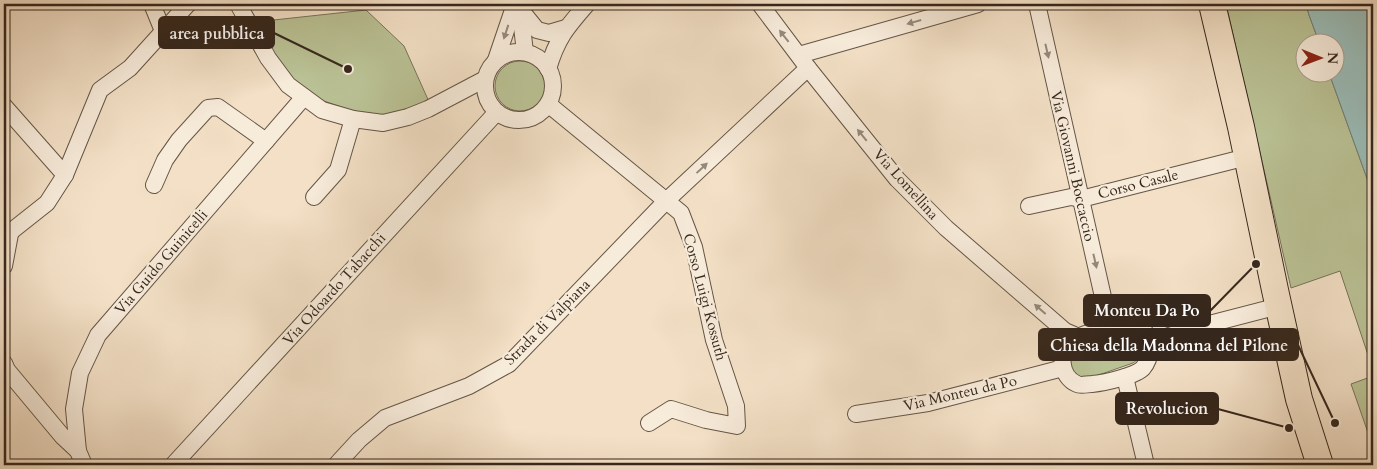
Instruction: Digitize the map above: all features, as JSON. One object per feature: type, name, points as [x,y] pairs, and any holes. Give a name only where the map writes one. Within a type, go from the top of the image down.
[{"type":"main road","points":[[1212,4],[1248,157],[1300,399],[1320,465]]},
{"type":"street","points":[[152,4],[163,31]]},
{"type":"street","points":[[4,266],[7,235],[47,203],[65,175],[100,90],[130,68],[188,4]]},
{"type":"street","points":[[238,4],[268,58],[288,85],[322,110],[353,119],[383,123],[408,117],[434,106],[485,79]]},
{"type":"street","points":[[548,69],[564,32],[587,4]]},
{"type":"street","name":"Via Lomellina","points":[[760,4],[808,68],[897,179],[946,228],[1065,331],[1079,337]]},
{"type":"street","points":[[799,54],[978,4]]},
{"type":"street","name":"Via Giovanni Boccaccio","points":[[1037,4],[1110,328]]},
{"type":"street","points":[[518,5],[537,30],[549,33],[564,32]]},
{"type":"street","points":[[518,5],[530,54]]},
{"type":"street","points":[[496,60],[518,5]]},
{"type":"street","points":[[530,54],[542,49],[564,32]]},
{"type":"street","points":[[515,52],[530,54],[544,63],[548,69],[553,83],[553,94],[542,112],[534,118],[524,121],[509,120],[490,106],[484,88],[485,79],[489,68],[505,54],[515,52]]},
{"type":"street","name":"Strada di Valpiana","points":[[336,465],[359,440],[385,418],[469,386],[509,364],[666,201],[808,68]]},
{"type":"street","name":"Via Guido Guinicelli","points":[[81,458],[74,409],[80,373],[98,335],[304,97]]},
{"type":"street","name":"Corso Luigi Kossuth","points":[[548,104],[681,213],[694,247],[714,340],[736,406],[737,426],[706,420],[671,409],[649,423]]},
{"type":"street","points":[[4,106],[65,175]]},
{"type":"street","points":[[154,185],[165,160],[179,140],[208,108],[218,107],[266,141]]},
{"type":"street","name":"Via Odoardo Tabacchi","points":[[172,465],[496,112]]},
{"type":"street","points":[[314,197],[338,170],[353,119]]},
{"type":"street","name":"Corso Casale","points":[[1029,206],[1071,197],[1081,199],[1248,157]]},
{"type":"street","points":[[1151,342],[1279,306]]},
{"type":"street","points":[[1132,325],[1145,331],[1151,342],[1150,354],[1143,368],[1125,377],[1096,384],[1079,385],[1068,379],[1063,368],[1062,354],[1071,341],[1086,334],[1110,328],[1132,325]]},
{"type":"street","points":[[4,363],[19,385],[81,458]]},
{"type":"street","name":"Via Monteu da Po","points":[[856,414],[928,403],[1063,368]]},
{"type":"street","points":[[1125,377],[1146,465]]},
{"type":"green space","points":[[1226,4],[1306,4],[1315,32],[1294,32],[1294,82],[1332,82],[1373,195],[1373,370],[1340,271],[1291,288]]},
{"type":"green space","points":[[366,10],[404,46],[430,104],[383,118],[359,113],[324,101],[289,82],[255,22]]},
{"type":"green space","points":[[515,61],[525,61],[538,68],[545,81],[545,91],[538,104],[525,111],[515,111],[506,107],[499,100],[495,91],[495,81],[499,72],[506,65]]},
{"type":"green space","points":[[1123,336],[1134,337],[1141,344],[1142,351],[1133,363],[1093,377],[1081,377],[1071,371],[1070,360],[1076,351]]},
{"type":"green space","points":[[1373,376],[1373,447],[1351,384]]},
{"type":"water","points":[[1306,4],[1373,4],[1373,195],[1332,82],[1344,82],[1344,32],[1315,32]]},
{"type":"place","name":"area pubblica","points":[[348,69]]},
{"type":"place","name":"Monteu Da Po","points":[[1256,264]]},
{"type":"place","name":"Chiesa della Madonna del Pilone","points":[[1335,423]]},
{"type":"place","name":"Revolucion","points":[[1289,428]]}]
